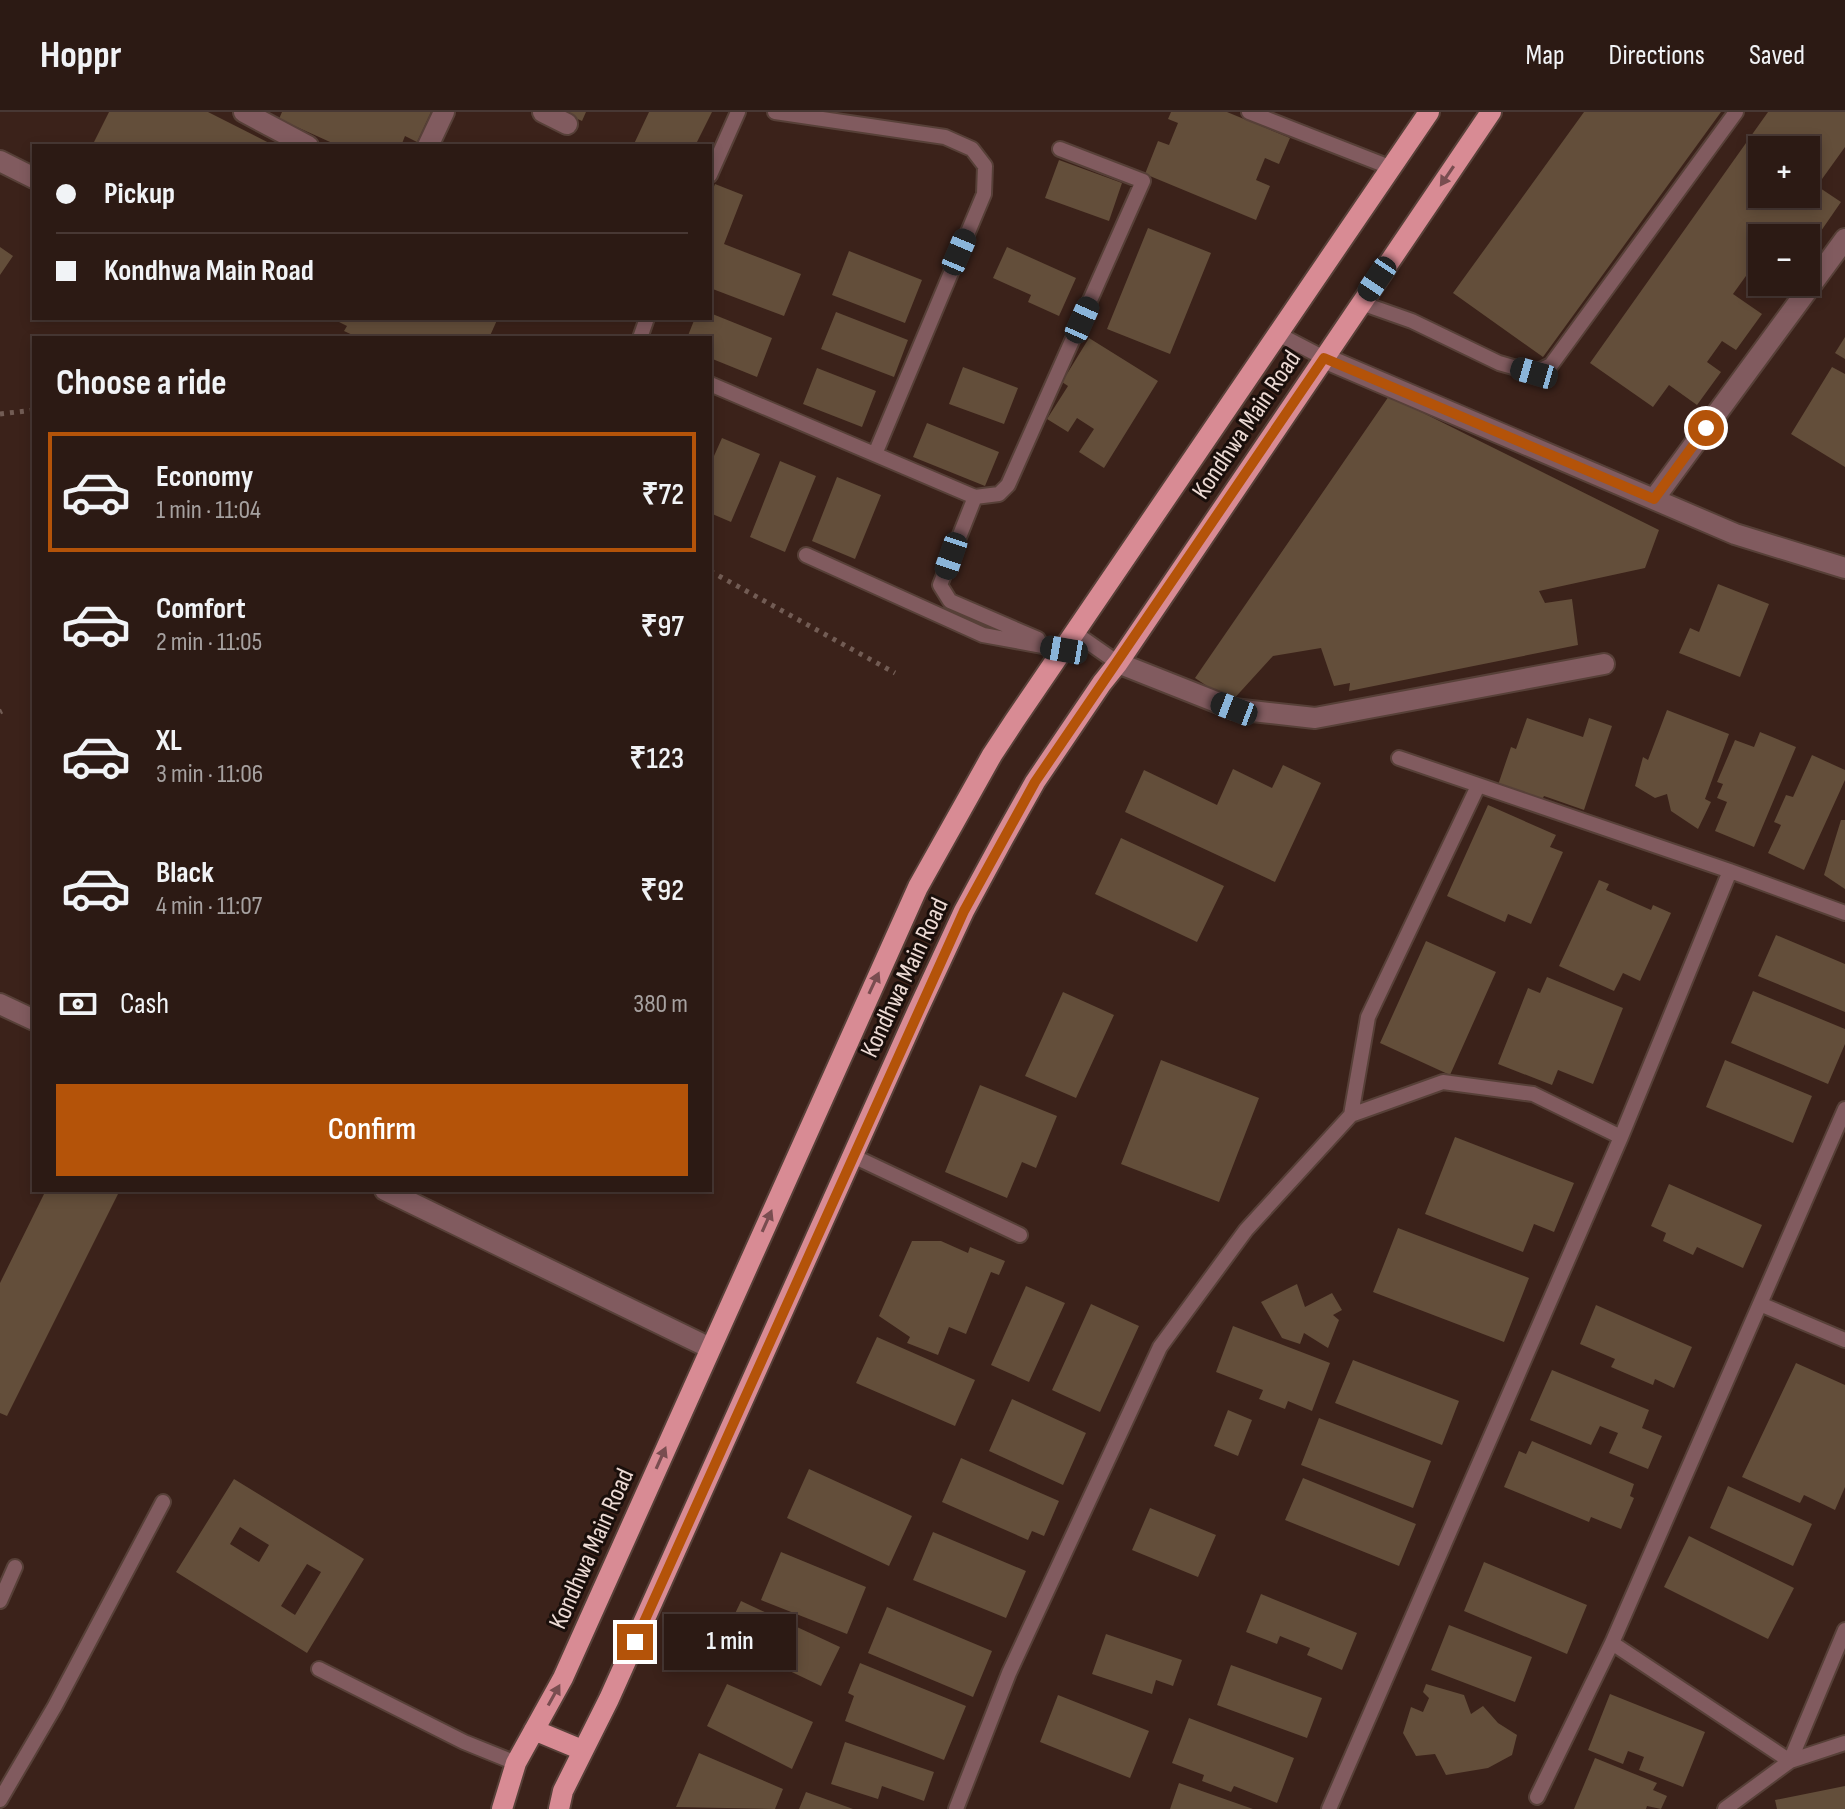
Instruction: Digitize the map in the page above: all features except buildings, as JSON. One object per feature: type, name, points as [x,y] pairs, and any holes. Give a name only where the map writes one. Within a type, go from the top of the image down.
[{"type":"main road","name":"Kondhwa Main Road","points":[[502,1809],[516,1763],[563,1678],[918,887],[992,755],[1429,112]]},
{"type":"main road","name":"Kondhwa Main Road","points":[[559,1809],[563,1791],[609,1699],[964,911],[1035,782],[1491,112]]},
{"type":"main road","points":[[534,1730],[582,1750]]},
{"type":"street","points":[[429,144],[444,112]]},
{"type":"street","points":[[543,112],[567,124]]},
{"type":"street","points":[[251,113],[305,144]]},
{"type":"street","points":[[0,161],[32,177]]},
{"type":"street","points":[[1654,499],[1845,239]]},
{"type":"street","points":[[1324,358],[1735,534],[1845,568]]},
{"type":"street","points":[[1118,663],[1234,709],[1315,718],[1604,664]]},
{"type":"street","points":[[0,1004],[32,1019]]},
{"type":"street","points":[[389,1192],[710,1348]]},
{"type":"lane","points":[[712,170],[738,112]]},
{"type":"lane","points":[[775,112],[945,137],[972,149],[985,166],[984,194],[875,454]]},
{"type":"lane","points":[[1249,112],[1392,168]]},
{"type":"lane","points":[[1361,303],[1412,321],[1499,363],[1534,373],[1551,365],[1736,112]]},
{"type":"lane","points":[[712,385],[975,497],[999,494],[1008,485],[1143,181],[1060,149]]},
{"type":"lane","points":[[1278,334],[1324,358]]},
{"type":"lane","points":[[975,497],[940,585],[950,601],[1070,642],[1118,663]]},
{"type":"lane","points":[[806,555],[983,635],[1070,642]]},
{"type":"lane","points":[[1399,758],[1845,913]]},
{"type":"lane","points":[[1351,1115],[1368,1017],[1478,786]]},
{"type":"lane","points":[[1329,1809],[1621,1137],[1730,871]]},
{"type":"lane","points":[[956,1809],[1009,1673],[1160,1347],[1246,1230],[1351,1115],[1443,1082],[1533,1094],[1621,1137]]},
{"type":"lane","points":[[1537,1797],[1612,1643],[1845,1109]]},
{"type":"lane","points":[[853,1156],[1020,1235]]},
{"type":"lane","points":[[1760,1304],[1845,1340]]},
{"type":"lane","points":[[0,1800],[55,1706],[163,1502]]},
{"type":"lane","points":[[0,1601],[15,1567]]},
{"type":"lane","points":[[1790,1761],[1845,1630]]},
{"type":"lane","points":[[1612,1643],[1790,1761]]},
{"type":"lane","points":[[319,1669],[464,1742],[516,1763]]},
{"type":"lane","points":[[1725,1809],[1790,1761],[1845,1743]]},
{"type":"path","points":[[0,414],[32,410]]},
{"type":"path","points":[[712,572],[895,673]]},
{"type":"route","points":[[635,1642],[964,911],[1035,782],[1324,358],[1654,499],[1706,428]]}]
